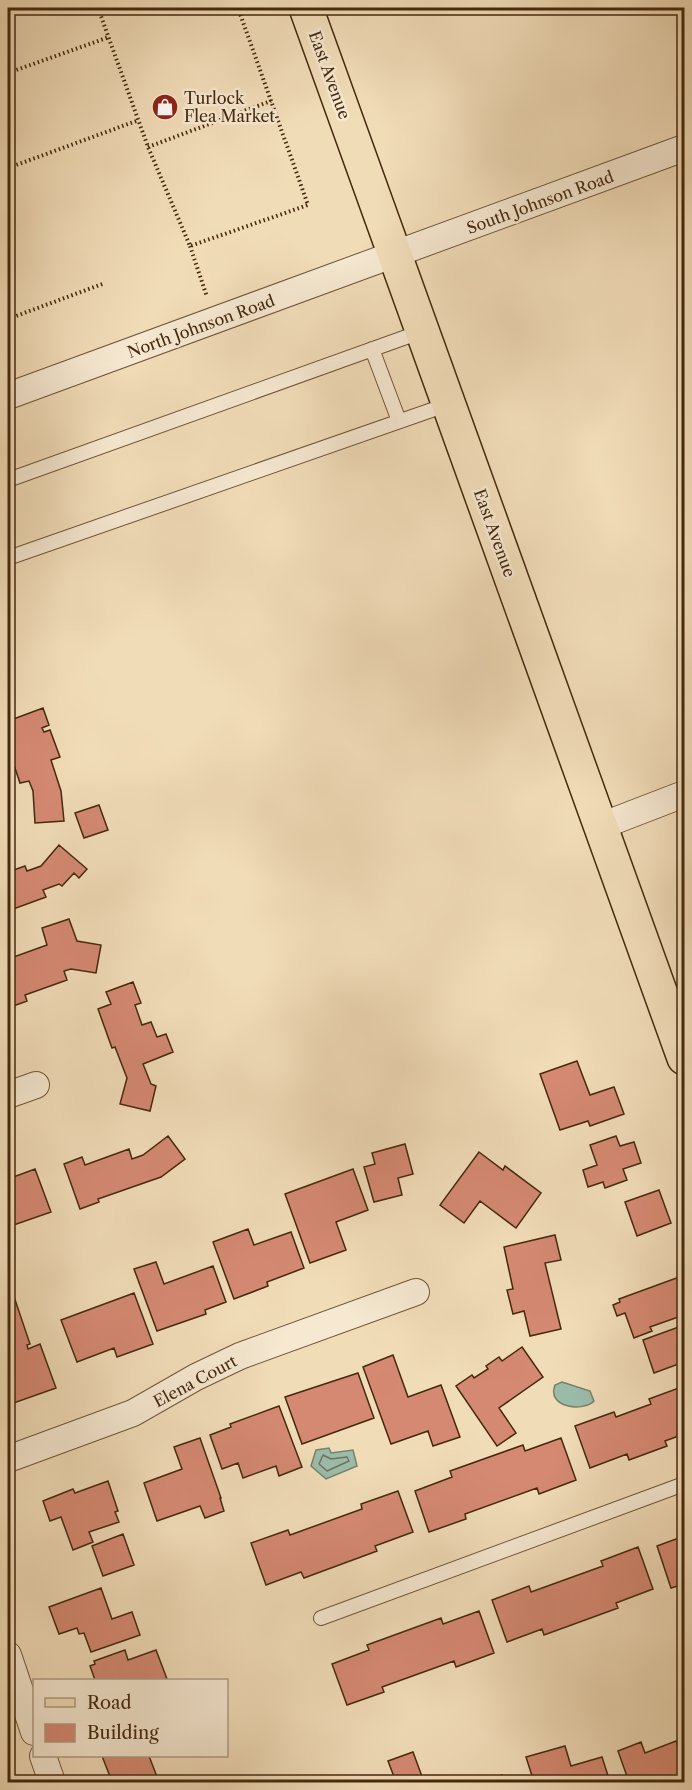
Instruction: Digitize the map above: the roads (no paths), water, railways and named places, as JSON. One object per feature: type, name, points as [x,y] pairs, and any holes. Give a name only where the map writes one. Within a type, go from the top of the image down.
[{"type":"main road","name":"East Avenue","points":[[306,8],[684,1058]]},
{"type":"street","name":"South Johnson Road","points":[[395,255],[684,148]]},
{"type":"street","name":"North Johnson Road","points":[[8,396],[395,255]]},
{"type":"street","points":[[601,826],[684,794]]},
{"type":"street","points":[[8,1095],[36,1084]]},
{"type":"street","name":"Elena Court","points":[[8,1460],[133,1413],[196,1377],[240,1356],[416,1292]]},
{"type":"street","points":[[8,1654],[33,1728]]},
{"type":"street","points":[[44,1757],[52,1782]]},
{"type":"lane","points":[[8,480],[423,331]]},
{"type":"lane","points":[[372,350],[399,421]]},
{"type":"lane","points":[[8,558],[449,404]]},
{"type":"lane","points":[[321,1618],[684,1484]]},
{"type":"water","points":[[562,1382],[590,1391],[594,1401],[575,1407],[561,1403],[556,1399],[554,1393],[555,1385]]},
{"type":"water","points":[[329,1448],[331,1453],[353,1450],[357,1466],[326,1479],[311,1466],[316,1450]]},
{"type":"place","name":"Turlock Flea Market","points":[[165,107]]}]
